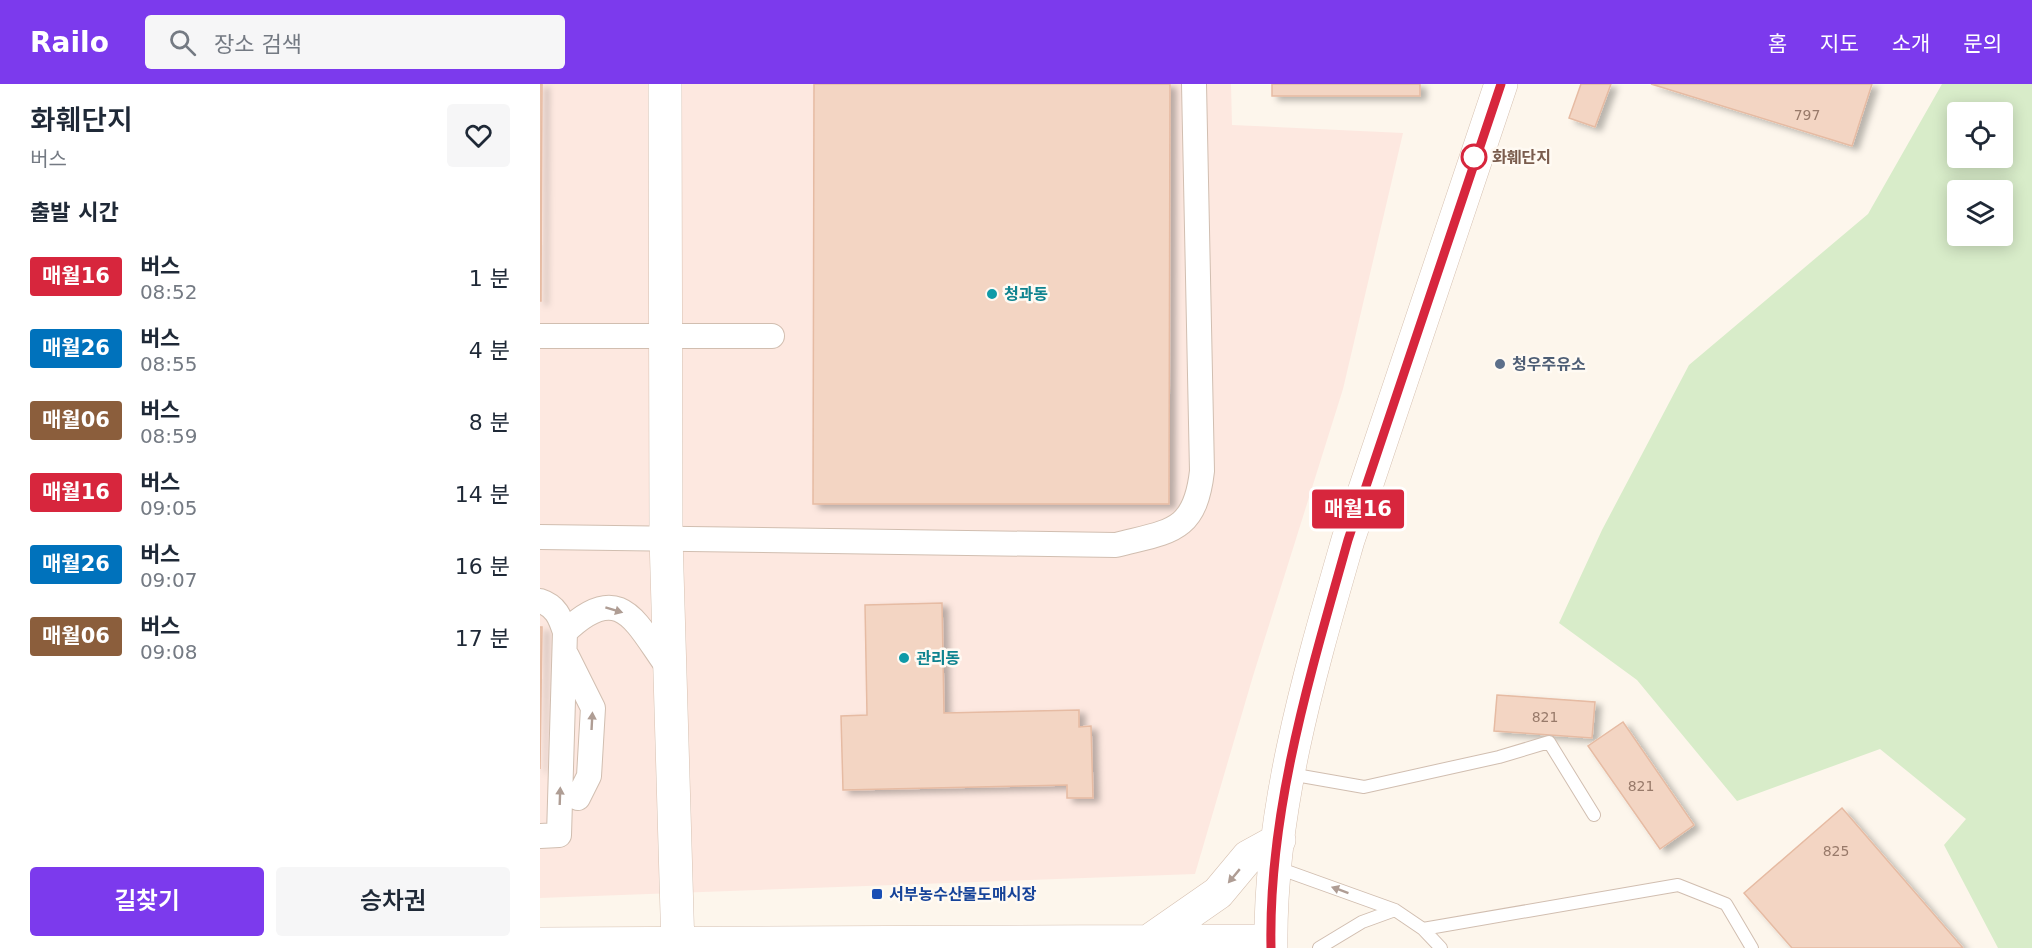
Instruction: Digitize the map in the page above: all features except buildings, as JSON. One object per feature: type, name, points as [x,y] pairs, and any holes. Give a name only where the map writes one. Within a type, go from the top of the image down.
[{"type":"street","points":[[665,84],[666,537],[678,946]]},
{"type":"street","points":[[540,537],[1116,544],[1170,531],[1189,517],[1199,497],[1202,471],[1194,84]]},
{"type":"street","points":[[540,944],[678,946],[1271,944],[1277,854],[1288,774],[1328,610],[1348,540],[1501,84]]},
{"type":"street","points":[[540,336],[772,336]]},
{"type":"street","points":[[540,601],[550,604],[555,609],[565,642],[593,708],[589,776],[578,798]]},
{"type":"street","points":[[540,836],[559,835],[565,642],[585,613],[601,606],[621,611],[637,620],[650,643],[670,670]]},
{"type":"street","points":[[1153,944],[1218,893],[1248,857],[1277,854]]},
{"type":"lane","points":[[1288,774],[1364,787],[1499,757],[1549,742],[1594,815]]},
{"type":"lane","points":[[1277,854],[1395,910],[1423,929],[1441,948]]},
{"type":"lane","points":[[1423,929],[1678,885],[1726,904],[1752,948]]},
{"type":"lane","points":[[1319,948],[1362,922],[1395,910]]},
{"type":"shaded area","points":[[540,84],[1231,84],[1232,125],[1403,133],[1343,389],[1253,676],[1195,874],[540,898]]},
{"type":"green space","points":[[1942,84],[2032,84],[2032,948],[1998,948],[1944,845],[1966,819],[1880,749],[1737,801],[1637,680],[1559,623],[1602,530],[1689,365],[1868,214]]},
{"type":"bus line","name":"매월16","points":[[1271,948],[1275,867],[1288,774],[1328,610],[1348,540],[1476,152],[1501,84]]},
{"type":"place","name":"화훼단지","points":[[1474,157]]},
{"type":"place","name":"청과동","points":[[992,294]]},
{"type":"place","name":"청우주유소","points":[[1500,364]]},
{"type":"place","name":"관리동","points":[[904,658]]},
{"type":"place","name":"서부농수산물도매시장","points":[[877,894]]}]
